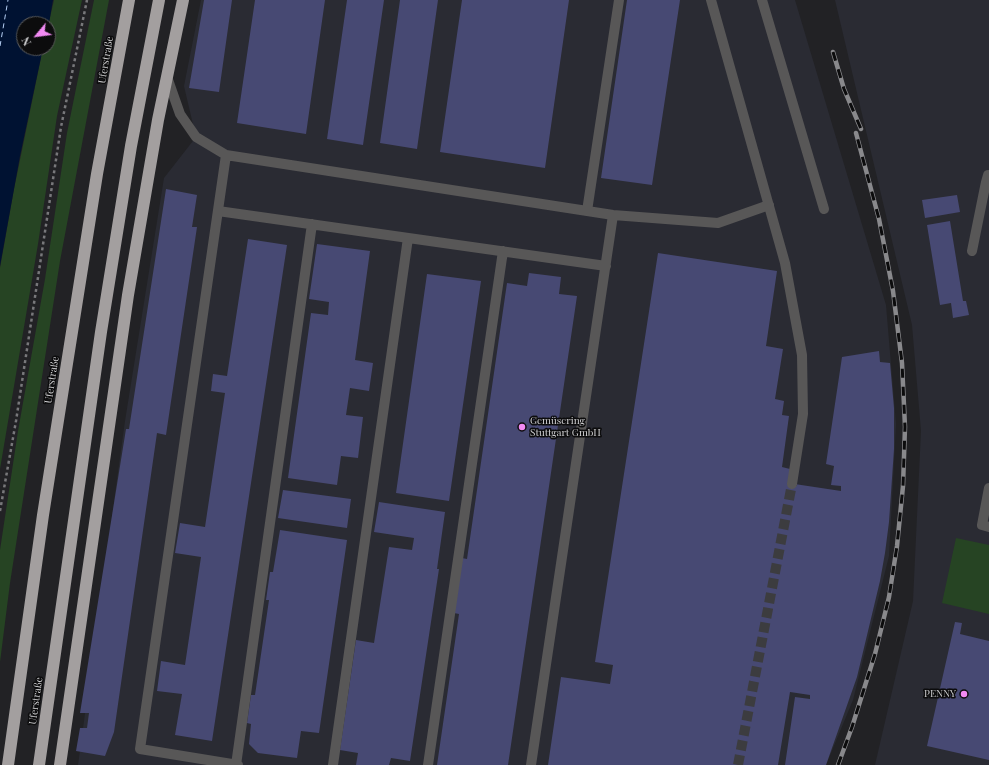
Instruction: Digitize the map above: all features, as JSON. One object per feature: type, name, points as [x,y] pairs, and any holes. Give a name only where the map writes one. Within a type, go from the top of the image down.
[{"type":"highway","name":"Uferstraße","points":[[8,765],[43,515],[98,174],[130,0]]},
{"type":"highway","name":"Uferstraße","points":[[39,765],[101,332],[131,146],[160,0]]},
{"type":"highway","points":[[60,765],[128,295],[158,120],[183,0]]},
{"type":"lane","points":[[588,211],[619,0]]},
{"type":"lane","points":[[711,0],[785,263],[802,355],[803,414],[792,484]]},
{"type":"lane","points":[[762,0],[824,208]]},
{"type":"lane","points":[[167,77],[180,114],[196,137],[226,156],[614,215],[718,223],[769,205]]},
{"type":"lane","points":[[226,156],[140,749],[237,765],[312,224]]},
{"type":"lane","points":[[972,251],[986,182],[989,175]]},
{"type":"lane","points":[[218,211],[606,266]]},
{"type":"lane","points":[[531,765],[614,215]]},
{"type":"lane","points":[[333,765],[408,238]]},
{"type":"lane","points":[[428,765],[503,251]]},
{"type":"lane","points":[[989,488],[982,525],[989,527]]},
{"type":"path","points":[[0,511],[16,421],[61,127],[87,0]]},
{"type":"shaded area","points":[[201,0],[795,0],[886,305],[896,424],[889,556],[853,700],[826,765],[78,765],[125,421],[164,178],[196,137],[184,86]]},
{"type":"shaded area","points":[[835,0],[989,0],[989,765],[875,765],[913,601],[921,431],[912,325]]},
{"type":"green space","points":[[54,0],[82,0],[57,116],[38,244],[0,469],[0,268],[14,189],[41,56],[56,56],[56,16],[50,16]]},
{"type":"green space","points":[[94,0],[109,0],[60,261],[10,583],[0,662],[0,550],[18,431],[45,279],[67,133]]},
{"type":"green space","points":[[956,538],[989,545],[989,614],[942,603]]},
{"type":"water","points":[[0,0],[53,0],[50,16],[16,16],[16,56],[41,56],[20,156],[0,266]]},
{"type":"building","points":[[204,0],[232,0],[219,92],[189,88]]},
{"type":"building","points":[[255,0],[325,0],[306,134],[237,123]]},
{"type":"building","points":[[347,0],[384,0],[363,145],[327,139]]},
{"type":"building","points":[[400,0],[438,0],[417,149],[380,143]]},
{"type":"building","points":[[462,0],[569,0],[545,168],[440,152]]},
{"type":"building","points":[[627,0],[680,0],[652,185],[601,178]]},
{"type":"building","points":[[166,189],[197,195],[192,227],[197,227],[166,435],[157,433],[114,732],[105,756],[76,751],[80,728],[87,728],[89,713],[80,713],[126,429],[129,429]]},
{"type":"building","points":[[957,195],[960,212],[925,218],[922,200]]},
{"type":"building","points":[[950,221],[963,301],[966,301],[969,315],[953,318],[951,303],[940,305],[927,225]]},
{"type":"building","points":[[248,239],[287,245],[212,741],[175,735],[182,694],[157,691],[161,661],[185,665],[201,557],[175,553],[180,523],[205,527],[225,393],[211,391],[213,374],[227,376]]},
{"type":"building","points":[[317,244],[370,251],[355,360],[373,363],[369,391],[350,388],[346,415],[363,417],[358,458],[341,456],[337,485],[288,478],[311,313],[328,315],[329,302],[309,299]]},
{"type":"building","points":[[658,253],[777,271],[766,346],[783,349],[775,399],[784,401],[782,415],[789,416],[782,467],[790,469],[788,483],[841,491],[841,486],[831,485],[834,466],[826,464],[842,357],[879,351],[880,362],[890,363],[894,408],[894,449],[889,522],[885,553],[880,581],[857,677],[826,765],[785,765],[795,697],[810,699],[810,695],[790,692],[778,765],[548,765],[561,677],[610,684],[613,665],[595,662]]},
{"type":"building","name":"Gemüsering Stuttgart GmbH","points":[[529,273],[561,277],[559,294],[577,296],[508,765],[437,765],[459,614],[454,613],[462,558],[467,559],[507,283],[527,286]]},
{"type":"building","points":[[427,274],[481,281],[449,501],[396,493]]},
{"type":"building","points":[[283,490],[351,499],[347,528],[278,518]]},
{"type":"building","points":[[379,502],[445,512],[437,569],[439,569],[410,761],[391,758],[389,765],[356,765],[358,753],[340,750],[356,640],[374,643],[389,547],[412,550],[414,538],[374,532]]},
{"type":"building","points":[[280,530],[347,540],[319,733],[301,731],[297,758],[258,753],[249,744],[251,724],[247,723],[251,695],[255,695],[269,600],[266,600],[270,572],[273,572]]},
{"type":"building","name":"PENNY","points":[[955,622],[962,623],[960,634],[989,641],[989,760],[927,746]]},
{"type":"ferry route","points":[[0,46],[8,0]]},
{"type":"tunnel","points":[[738,765],[792,484]]},
{"type":"railway","points":[[833,52],[844,89],[861,129]]},
{"type":"railway","points":[[838,765],[852,727],[875,654],[889,597],[897,546],[903,486],[905,427],[902,363],[893,291],[879,219],[856,133]]},
{"type":"place","name":"Gemüsering Stuttgart GmbH","points":[[522,427]]},
{"type":"place","name":"PENNY","points":[[964,694]]}]
